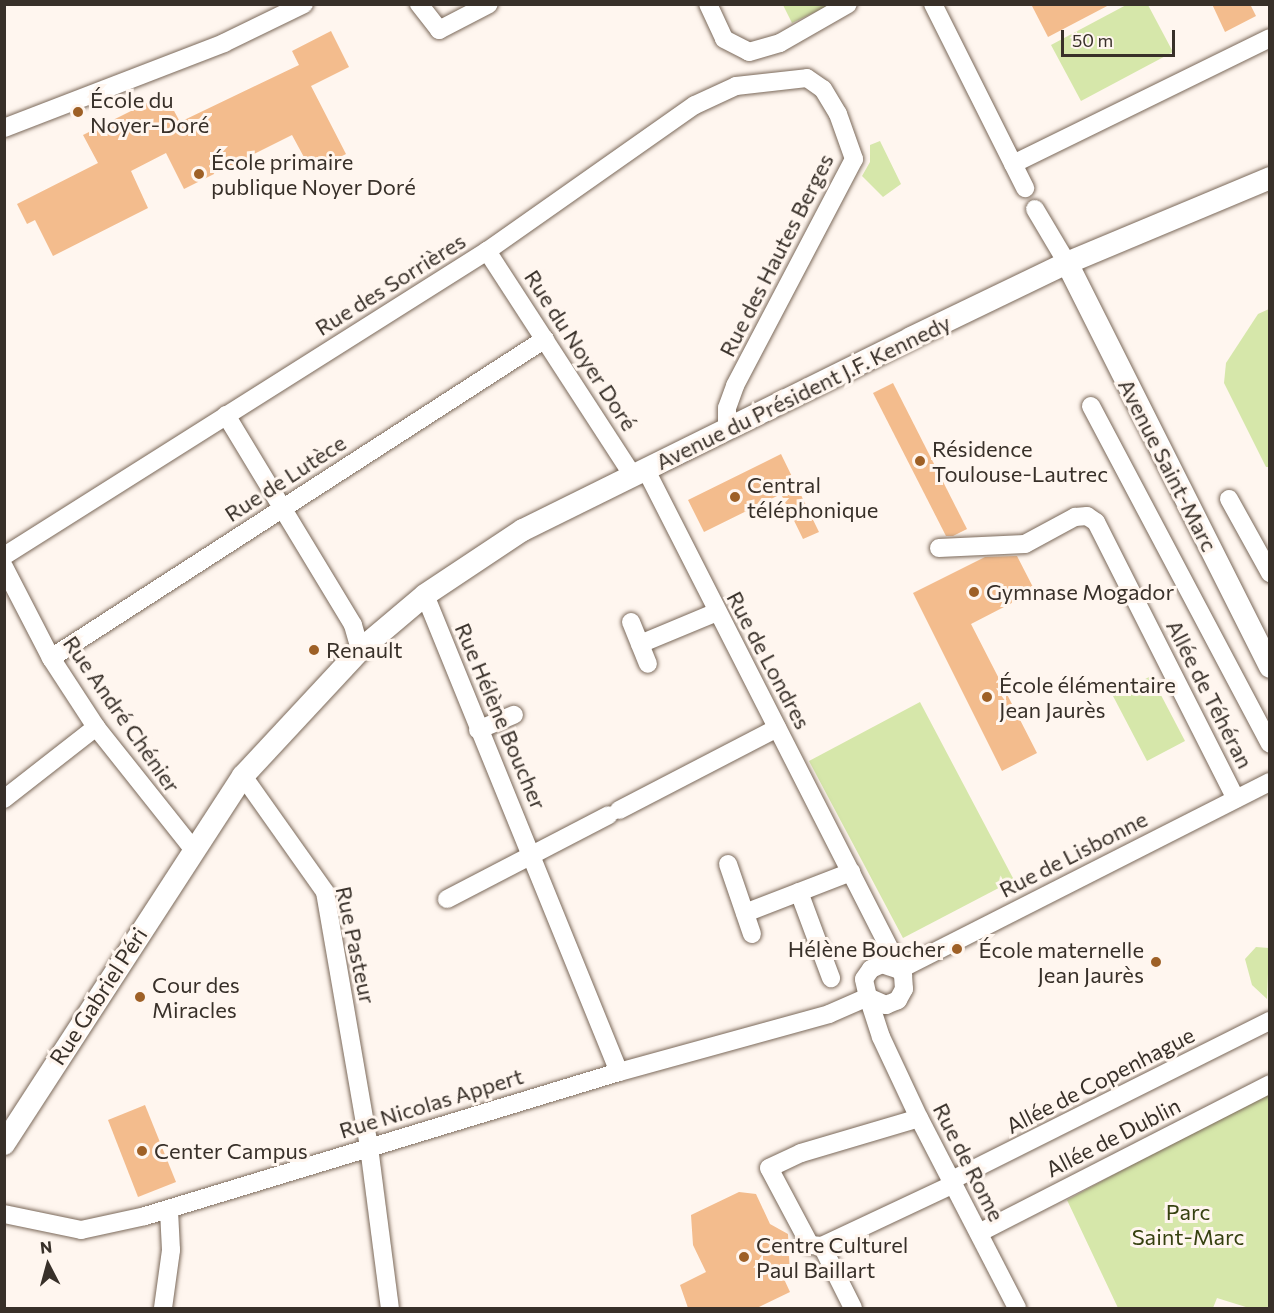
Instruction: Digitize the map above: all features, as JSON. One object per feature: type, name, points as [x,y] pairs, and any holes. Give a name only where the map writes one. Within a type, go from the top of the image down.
[{"type":"street","points":[[4,128],[191,57],[304,4]]},
{"type":"street","points":[[419,4],[439,30],[489,4]]},
{"type":"street","points":[[708,4],[724,39],[749,52],[780,43],[848,4]]},
{"type":"street","points":[[933,4],[1025,188]]},
{"type":"street","points":[[1013,164],[1269,38]]},
{"type":"street","name":"Rue des Sorrières","points":[[4,556],[487,251],[695,105],[736,86],[807,78]]},
{"type":"street","name":"Rue des Hautes Berges","points":[[727,429],[728,408],[735,386],[854,159],[838,114],[823,89],[807,78]]},
{"type":"street","name":"Avenue du Président J.F. Kennedy","points":[[243,776],[360,650],[425,595],[524,530],[1067,263],[1269,178]]},
{"type":"street","points":[[1035,209],[1067,263]]},
{"type":"street","name":"Rue du Noyer Doré","points":[[487,251],[545,339],[640,473]]},
{"type":"street","name":"Avenue Saint-Marc","points":[[1067,263],[1269,667]]},
{"type":"street","name":"Rue de Lutèce","points":[[51,658],[545,339]]},
{"type":"street","name":"Avenue Saint-Marc","points":[[1092,406],[1269,744]]},
{"type":"street","points":[[226,415],[284,507],[353,626],[360,650]]},
{"type":"street","name":"Rue de Londres","points":[[640,473],[717,612],[899,970]]},
{"type":"street","points":[[1229,499],[1269,573]]},
{"type":"street","name":"Allée de Téhéran","points":[[939,548],[1024,544],[1075,517],[1087,516],[1096,522],[1236,799]]},
{"type":"street","name":"Rue André Chénier","points":[[4,567],[51,658],[96,726],[193,849]]},
{"type":"street","name":"Rue Hélène Boucher","points":[[425,595],[478,730],[533,855],[619,1072]]},
{"type":"street","points":[[640,644],[717,612]]},
{"type":"street","points":[[631,622],[648,664]]},
{"type":"street","points":[[478,730],[514,715]]},
{"type":"street","points":[[4,799],[96,726]]},
{"type":"street","points":[[447,899],[777,729]]},
{"type":"street","name":"Rue Gabriel Péri","points":[[4,1144],[193,849],[243,776]]},
{"type":"street","name":"Rue Pasteur","points":[[243,776],[325,892],[369,1147],[390,1308]]},
{"type":"street","name":"Rue de Lisbonne","points":[[899,970],[1269,782]]},
{"type":"street","points":[[728,864],[752,934]]},
{"type":"street","points":[[745,913],[851,872]]},
{"type":"street","points":[[799,892],[831,978]]},
{"type":"street","points":[[880,932],[876,965],[864,980],[868,998],[879,1004],[892,1003]]},
{"type":"street","points":[[876,965],[888,964],[899,970],[904,988],[892,1003],[881,1038]]},
{"type":"street","name":"Rue Nicolas Appert","points":[[4,1214],[81,1230],[169,1210],[619,1072],[829,1014],[868,998]]},
{"type":"street","name":"Rue de Rome","points":[[868,998],[881,1038],[919,1118],[1017,1308]]},
{"type":"street","name":"Allée de Copenhague","points":[[822,1246],[1269,1021]]},
{"type":"street","name":"Allée de Dublin","points":[[979,1233],[1269,1084]]},
{"type":"street","points":[[853,1308],[822,1246],[810,1245],[769,1168],[801,1153],[919,1118]]},
{"type":"street","points":[[163,1308],[171,1250],[169,1210]]},
{"type":"green space","points":[[1128,4],[1148,5],[1173,52],[1081,101],[1051,45]]},
{"type":"green space","points":[[783,5],[830,5],[792,23]]},
{"type":"green space","points":[[880,141],[901,184],[883,197],[862,176],[870,162],[870,145]]},
{"type":"green space","points":[[1269,309],[1270,467],[1266,467],[1224,383],[1226,363],[1258,314]]},
{"type":"green space","points":[[1151,676],[1185,741],[1147,761],[1113,696]]},
{"type":"green space","points":[[920,702],[1014,880],[903,938],[809,761]]},
{"type":"green space","points":[[1256,947],[1269,948],[1267,999],[1252,985],[1245,959]]},
{"type":"green space","name":"Parc Saint-Marc","points":[[1269,1090],[1269,1308],[1249,1308],[1217,1298],[1213,1308],[1118,1308],[1067,1200]]},
{"type":"building","points":[[1031,4],[1111,4],[1048,37]]},
{"type":"building","points":[[1212,4],[1250,4],[1256,16],[1225,32]]},
{"type":"building","points":[[331,31],[349,67],[311,86],[346,154],[312,172],[292,135],[184,189],[166,153],[131,171],[148,208],[53,256],[35,220],[27,224],[17,204],[98,163],[83,135],[165,94],[180,122],[299,65],[292,51]]},
{"type":"building","name":"Résidence Toulouse-Lautrec","points":[[893,383],[967,529],[953,536],[946,536],[873,393]]},
{"type":"building","name":"Central téléphonique","points":[[781,454],[819,532],[803,539],[781,494],[704,532],[688,500]]},
{"type":"building","points":[[1017,556],[1035,591],[971,624],[1037,753],[1002,771],[913,593],[985,557]]},
{"type":"building","name":"Center Campus","points":[[145,1105],[176,1182],[138,1197],[108,1120]]},
{"type":"building","name":"Centre Culturel Paul Baillart","points":[[739,1192],[756,1194],[770,1224],[788,1234],[790,1276],[784,1279],[790,1292],[757,1308],[688,1308],[680,1285],[706,1272],[693,1245],[691,1215]]},
{"type":"place","name":"École du Noyer-Doré","points":[[78,112]]},
{"type":"place","name":"École primaire publique Noyer Doré","points":[[199,174]]},
{"type":"place","name":"Résidence Toulouse-Lautrec","points":[[920,461]]},
{"type":"place","name":"Central téléphonique","points":[[735,497]]},
{"type":"place","name":"Gymnase Mogador","points":[[974,592]]},
{"type":"place","name":"Renault","points":[[314,650]]},
{"type":"place","name":"École élémentaire Jean Jaurès","points":[[987,697]]},
{"type":"place","name":"Hélène Boucher","points":[[957,949]]},
{"type":"place","name":"École maternelle Jean Jaurès","points":[[1156,962]]},
{"type":"place","name":"Cour des Miracles","points":[[140,997]]},
{"type":"place","name":"Center Campus","points":[[142,1151]]},
{"type":"place","name":"Centre Culturel Paul Baillart","points":[[744,1257]]}]
